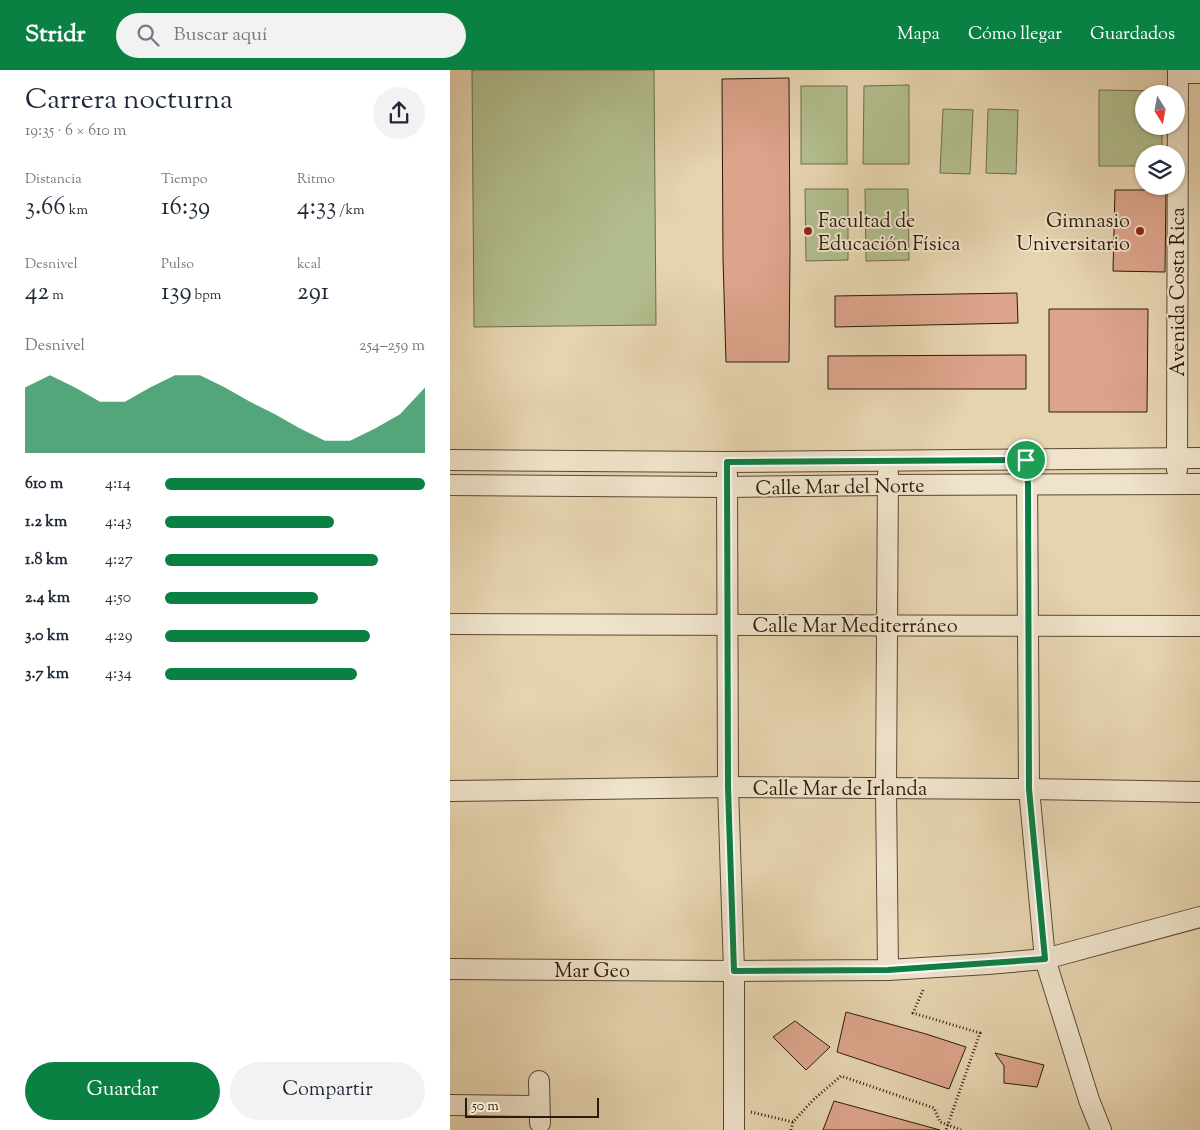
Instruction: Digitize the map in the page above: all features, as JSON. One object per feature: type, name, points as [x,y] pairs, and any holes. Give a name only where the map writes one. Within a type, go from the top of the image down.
[{"type":"street","points":[[1178,72],[1200,74]]},
{"type":"street","name":"Avenida Costa Rica","points":[[1176,484],[1178,72]]},
{"type":"street","name":"Calle Mar del Norte","points":[[450,460],[727,462],[1200,458]]},
{"type":"street","points":[[1026,460],[1028,484],[1029,789],[1045,959],[1089,1100],[1101,1130]]},
{"type":"street","points":[[888,461],[886,625],[888,970]]},
{"type":"street","points":[[727,462],[728,787],[734,971],[734,1130]]},
{"type":"street","name":"Calle Mar del Norte","points":[[450,486],[727,487],[1200,484]]},
{"type":"street","name":"Calle Mar Mediterráneo","points":[[450,624],[1200,626]]},
{"type":"street","name":"Calle Mar de Irlanda","points":[[450,791],[728,787],[1200,792]]},
{"type":"street","name":"Mar Geo","points":[[450,969],[888,970],[1045,959],[1200,917]]},
{"type":"street","points":[[450,1105],[539,1115],[539,1081]]},
{"type":"path","points":[[923,990],[913,1013],[980,1033],[946,1130]]},
{"type":"path","points":[[791,1130],[793,1122],[813,1100],[841,1076],[934,1108],[940,1122],[962,1130]]},
{"type":"path","points":[[746,1111],[793,1122]]},
{"type":"green space","points":[[472,70],[654,70],[656,325],[474,327]]},
{"type":"green space","points":[[909,85],[909,164],[863,164],[864,86]]},
{"type":"green space","points":[[801,86],[847,86],[847,164],[801,164]]},
{"type":"green space","points":[[1099,90],[1135,91],[1135,135],[1162,135],[1162,145],[1135,145],[1135,166],[1099,166]]},
{"type":"green space","points":[[943,109],[973,110],[970,174],[940,173]]},
{"type":"green space","points":[[988,109],[1018,110],[1016,174],[986,173]]},
{"type":"green space","points":[[805,189],[848,189],[848,260],[806,261]]},
{"type":"green space","points":[[865,189],[908,189],[909,260],[866,261]]},
{"type":"building","points":[[789,78],[789,362],[726,362],[723,259],[722,79]]},
{"type":"building","name":"Gimnasio Universitario","points":[[1115,190],[1135,190],[1135,195],[1166,195],[1165,272],[1113,271]]},
{"type":"building","points":[[1017,293],[1018,323],[835,327],[835,296]]},
{"type":"building","points":[[1049,309],[1148,309],[1147,412],[1049,412]]},
{"type":"building","points":[[1026,355],[1026,389],[828,389],[828,356]]},
{"type":"building","points":[[846,1012],[966,1047],[949,1089],[837,1052]]},
{"type":"building","points":[[795,1021],[830,1047],[806,1070],[773,1037]]},
{"type":"building","points":[[995,1053],[1044,1065],[1037,1087],[1004,1083],[1004,1066]]},
{"type":"building","points":[[834,1101],[940,1130],[823,1130]]},
{"type":"place","name":"Facultad de Educación Física","points":[[808,231]]},
{"type":"place","name":"Gimnasio Universitario","points":[[1140,231]]},
{"type":"route","points":[[1026,460],[1028,484],[1029,789],[1045,959],[888,970],[734,971],[728,787],[727,462],[1026,460]]}]
